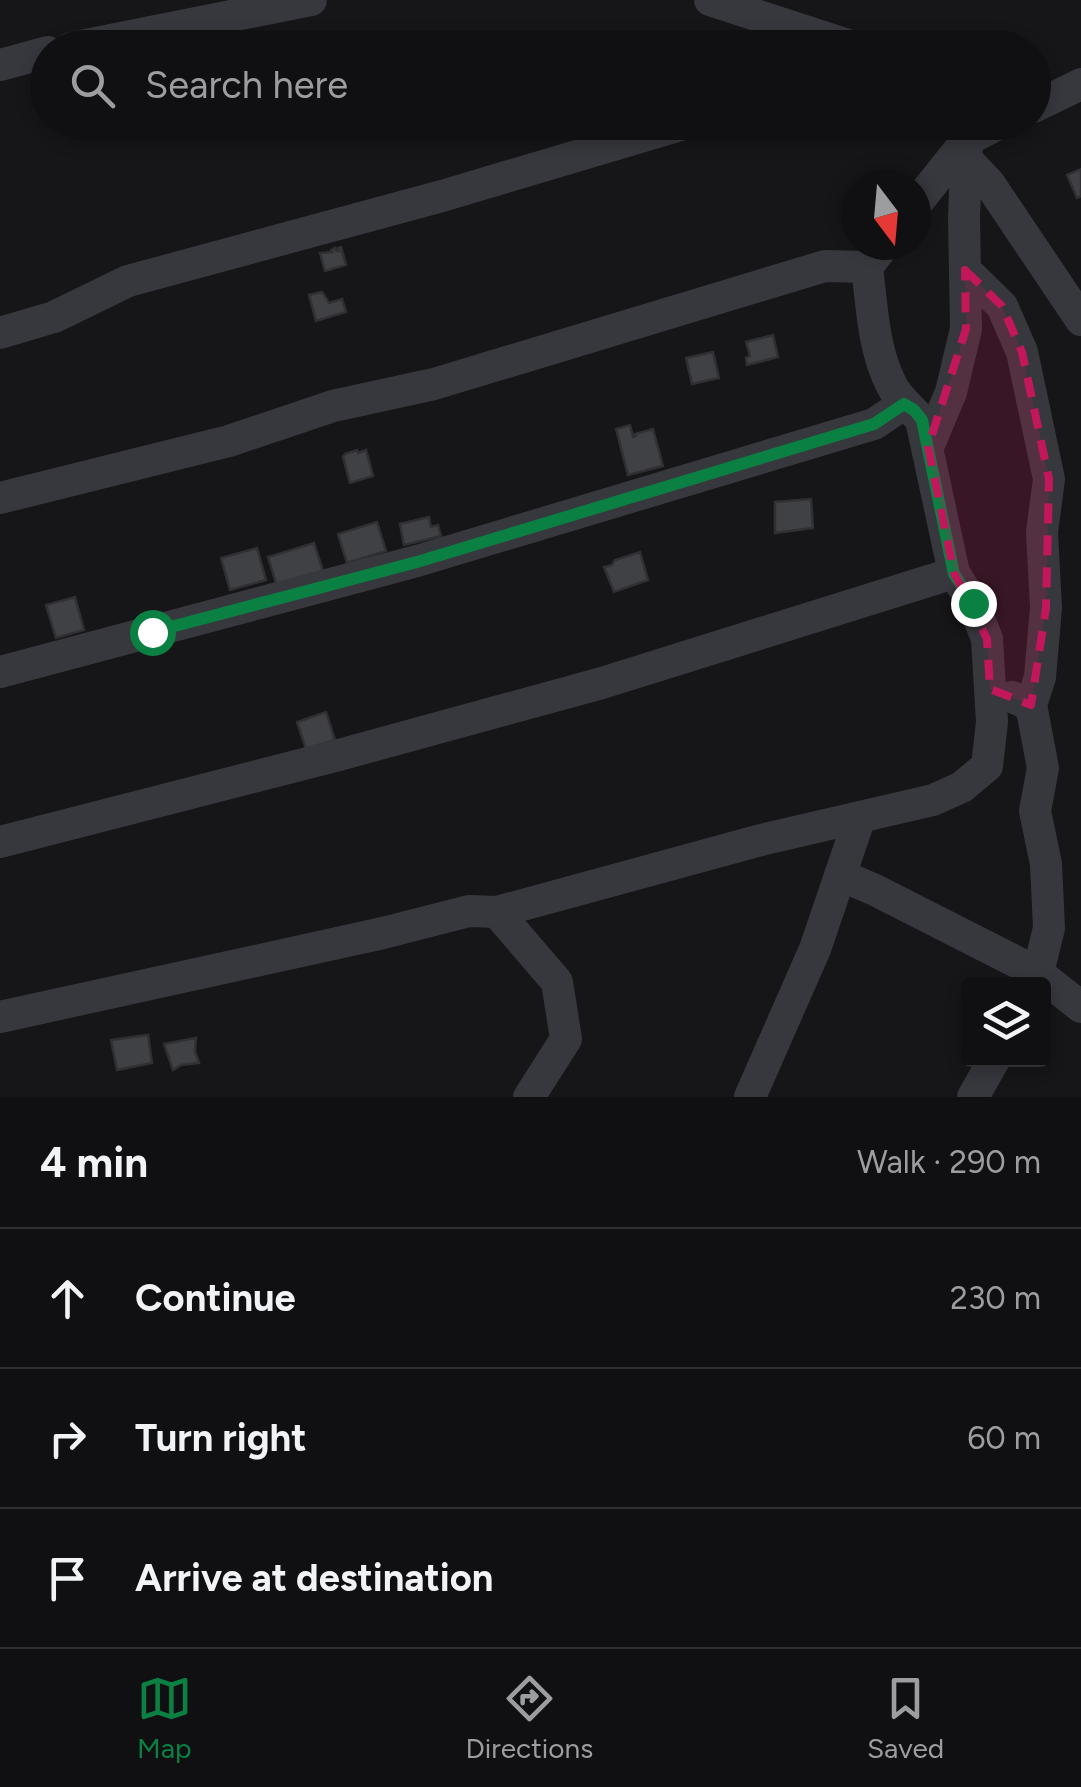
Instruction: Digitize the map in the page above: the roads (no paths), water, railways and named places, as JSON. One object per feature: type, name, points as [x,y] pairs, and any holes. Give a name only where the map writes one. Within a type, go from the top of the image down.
[{"type":"street","points":[[160,30],[310,0]]},
{"type":"street","points":[[710,0],[803,30]]},
{"type":"street","points":[[0,65],[30,57]]},
{"type":"street","points":[[1051,99],[1081,84]]},
{"type":"street","points":[[0,333],[54,318],[128,281],[442,196],[630,140]]},
{"type":"street","points":[[931,185],[965,141]]},
{"type":"street","points":[[928,447],[951,392],[966,329],[965,141]]},
{"type":"street","points":[[965,141],[1081,320]]},
{"type":"street","points":[[0,498],[229,442],[333,406],[434,384],[856,260]]},
{"type":"street","points":[[0,1017],[469,911],[497,912],[761,840],[933,800],[962,787],[987,766],[992,722],[987,639],[973,603],[954,574],[922,420],[891,385],[877,346],[876,260]]},
{"type":"street","points":[[965,270],[1002,306],[1022,352],[1049,480],[1042,532],[1046,608],[1040,677],[1031,705],[1043,768],[1035,810],[1046,864],[1049,928],[1036,977]]},
{"type":"street","points":[[0,672],[417,562],[874,424],[904,404]]},
{"type":"street","points":[[0,842],[602,682],[954,574]]},
{"type":"street","points":[[990,689],[1031,705]]},
{"type":"street","points":[[750,1097],[815,948],[860,817]]},
{"type":"street","points":[[840,876],[875,890],[1031,977]]},
{"type":"street","points":[[497,912],[557,982],[566,1039],[529,1097]]},
{"type":"street","points":[[1051,989],[1081,1007]]},
{"type":"street","points":[[972,1097],[990,1067]]}]
